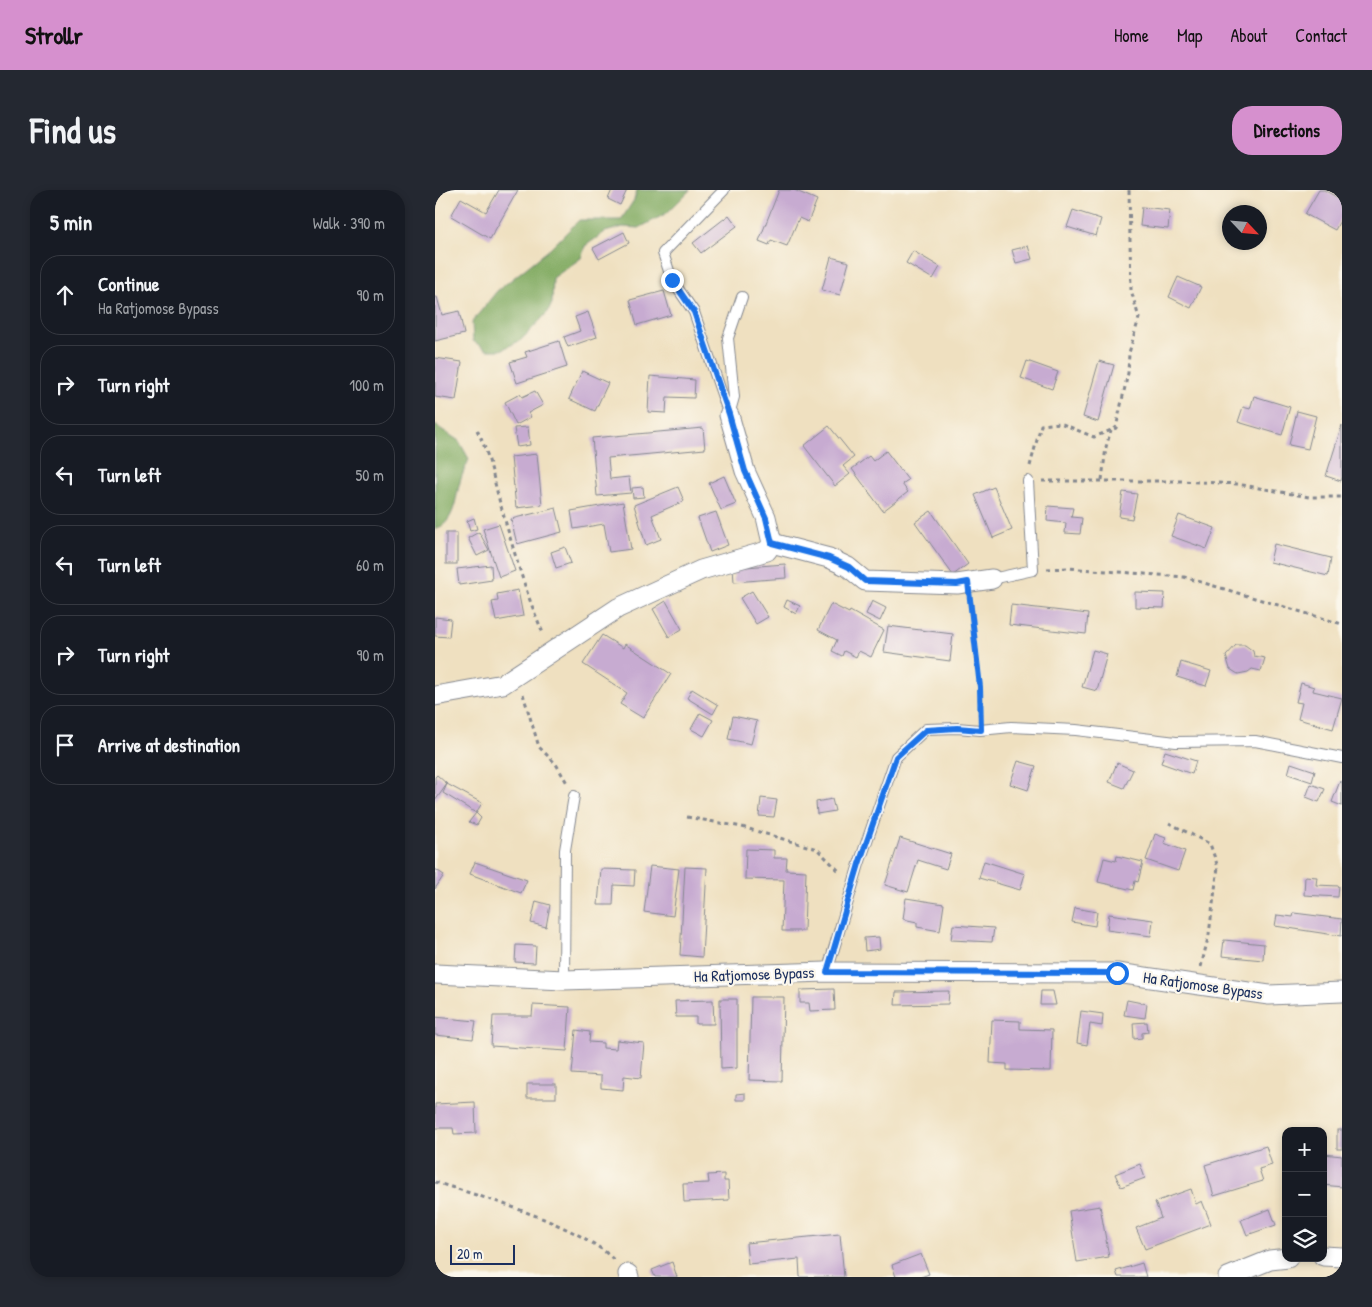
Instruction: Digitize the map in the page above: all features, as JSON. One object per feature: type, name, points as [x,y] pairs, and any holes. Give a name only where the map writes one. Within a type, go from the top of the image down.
[{"type":"street","points":[[435,696],[503,684],[618,608],[701,570],[767,551],[772,543],[766,518],[745,471],[729,414]]},
{"type":"street","points":[[772,543],[829,558],[849,567],[865,581],[957,584],[992,579]]},
{"type":"street","name":"Ha Ratjomose Bypass","points":[[435,974],[564,980],[827,972],[1117,973],[1269,995],[1342,992]]},
{"type":"street","points":[[1327,1256],[1342,1257]]},
{"type":"street","points":[[1228,1277],[1270,1260],[1282,1259]]},
{"type":"lane","points":[[725,190],[663,253],[672,280],[694,312],[729,414]]},
{"type":"lane","points":[[729,414],[734,397],[728,338],[741,297]]},
{"type":"lane","points":[[992,579],[1033,570],[1029,482]]},
{"type":"lane","points":[[827,972],[853,884],[896,757],[926,730],[957,728],[981,730],[1011,727],[1076,730],[1176,742],[1255,741],[1342,758]]},
{"type":"lane","points":[[564,980],[565,850],[574,796]]},
{"type":"path","points":[[1129,190],[1131,290],[1139,318],[1129,353],[1128,373],[1116,428],[1094,437],[1060,423],[1041,425],[1031,457],[1029,482],[1102,480],[1237,484],[1309,496],[1342,498]]},
{"type":"path","points":[[477,430],[487,449],[516,555],[536,618],[552,651]]},
{"type":"path","points":[[1102,480],[1106,447],[1111,430]]},
{"type":"path","points":[[1033,570],[1067,568],[1184,577],[1342,624]]},
{"type":"path","points":[[968,582],[980,687],[981,730]]},
{"type":"path","points":[[517,674],[539,747],[556,764],[574,796]]},
{"type":"path","points":[[687,817],[742,827],[817,849],[853,884]]},
{"type":"path","points":[[1169,823],[1209,844],[1218,867],[1209,934],[1197,985]]},
{"type":"path","points":[[435,1182],[564,1228],[606,1251],[629,1275]]},
{"type":"green space","points":[[637,190],[690,190],[667,213],[639,228],[623,227],[605,232],[585,246],[581,258],[553,278],[552,303],[548,312],[521,340],[501,350],[487,350],[473,341],[472,322],[497,291],[550,249],[579,220],[621,220],[634,200]]},
{"type":"green space","points":[[435,425],[459,441],[469,459],[461,479],[453,510],[447,522],[435,530]]},
{"type":"building","points":[[499,190],[518,190],[490,239],[451,216],[461,198],[486,212]]},
{"type":"building","points":[[612,190],[627,190],[620,205],[608,199]]},
{"type":"building","points":[[779,190],[794,190],[817,200],[808,222],[799,218],[787,246],[771,240],[769,245],[759,241]]},
{"type":"building","points":[[1319,190],[1324,190],[1342,200],[1342,217],[1335,230],[1305,214]]},
{"type":"building","points":[[1142,207],[1170,210],[1168,229],[1140,226]]},
{"type":"building","points":[[1073,210],[1101,219],[1096,236],[1067,227]]},
{"type":"building","points":[[729,215],[737,226],[701,253],[693,243]]},
{"type":"building","points":[[624,232],[629,243],[599,259],[593,248]]},
{"type":"building","points":[[1028,246],[1032,259],[1016,263],[1012,250]]},
{"type":"building","points":[[913,251],[940,267],[933,279],[906,263]]},
{"type":"building","points":[[831,257],[849,262],[840,295],[822,290]]},
{"type":"building","points":[[1178,277],[1201,287],[1191,308],[1169,297]]},
{"type":"building","points":[[664,291],[671,315],[637,325],[630,300]]},
{"type":"building","points":[[435,297],[437,297],[442,315],[459,311],[464,334],[435,341]]},
{"type":"building","points":[[588,312],[597,337],[568,347],[564,337],[580,331],[575,317]]},
{"type":"building","points":[[559,341],[567,367],[517,383],[510,362],[527,357],[525,352]]},
{"type":"building","points":[[435,358],[462,362],[456,400],[435,397]]},
{"type":"building","points":[[1027,361],[1058,372],[1052,389],[1021,378]]},
{"type":"building","points":[[1099,361],[1114,365],[1098,422],[1083,417]]},
{"type":"building","points":[[582,371],[608,383],[595,411],[569,399]]},
{"type":"building","points":[[650,376],[695,380],[694,398],[667,397],[666,413],[648,412]]},
{"type":"building","points":[[535,391],[543,405],[528,413],[531,417],[516,425],[505,402],[520,394],[522,397]]},
{"type":"building","points":[[1254,396],[1290,407],[1282,435],[1238,422],[1243,407],[1250,409]]},
{"type":"building","points":[[1297,411],[1316,416],[1308,449],[1289,445]]},
{"type":"building","points":[[1342,425],[1342,477],[1341,481],[1326,476]]},
{"type":"building","points":[[829,426],[854,457],[843,466],[850,474],[835,486],[804,446]]},
{"type":"building","points":[[528,427],[530,445],[517,447],[514,428]]},
{"type":"building","points":[[703,428],[705,449],[608,458],[610,479],[629,477],[631,493],[597,496],[592,438]]},
{"type":"building","points":[[886,451],[908,480],[902,484],[908,492],[883,511],[852,469],[869,456],[873,461]]},
{"type":"building","points":[[537,454],[542,505],[516,508],[511,457]]},
{"type":"building","points":[[724,476],[736,504],[721,510],[709,483]]},
{"type":"building","points":[[643,487],[644,497],[633,498],[632,488]]},
{"type":"building","points":[[678,487],[684,501],[652,515],[661,539],[646,545],[634,505]]},
{"type":"building","points":[[994,487],[1012,530],[993,538],[975,495]]},
{"type":"building","points":[[1123,492],[1137,494],[1132,519],[1119,517]]},
{"type":"building","points":[[623,502],[631,549],[609,552],[604,524],[574,529],[571,511]]},
{"type":"building","points":[[1048,506],[1073,508],[1071,517],[1082,518],[1080,534],[1065,533],[1066,523],[1047,521]]},
{"type":"building","points":[[556,508],[562,532],[517,544],[511,519]]},
{"type":"building","points":[[931,511],[968,564],[953,575],[915,522]]},
{"type":"building","points":[[716,512],[728,545],[710,552],[698,518]]},
{"type":"building","points":[[1179,515],[1215,528],[1207,549],[1171,536]]},
{"type":"building","points":[[474,518],[477,529],[470,531],[467,521]]},
{"type":"building","points":[[499,524],[515,571],[499,577],[483,529]]},
{"type":"building","points":[[479,532],[489,550],[477,556],[468,538]]},
{"type":"building","points":[[446,533],[457,533],[457,564],[446,564]]},
{"type":"building","points":[[1274,544],[1331,558],[1328,576],[1270,562]]},
{"type":"building","points":[[565,547],[571,563],[556,568],[551,552]]},
{"type":"building","points":[[785,564],[786,578],[734,582],[733,568]]},
{"type":"building","points":[[491,565],[492,580],[459,585],[457,569]]},
{"type":"building","points":[[518,590],[523,616],[496,621],[492,602],[498,601],[497,594]]},
{"type":"building","points":[[752,591],[768,617],[756,624],[740,598]]},
{"type":"building","points":[[1135,592],[1165,593],[1164,608],[1135,607]]},
{"type":"building","points":[[787,600],[800,606],[796,614],[784,607]]},
{"type":"building","points":[[666,601],[682,629],[669,637],[653,609]]},
{"type":"building","points":[[872,601],[886,608],[880,621],[866,614]]},
{"type":"building","points":[[831,604],[849,613],[850,611],[884,630],[871,657],[859,651],[856,657],[844,651],[842,656],[832,651],[837,640],[818,630]]},
{"type":"building","points":[[1011,605],[1088,614],[1086,634],[1009,625]]},
{"type":"building","points":[[435,617],[451,619],[449,637],[435,636]]},
{"type":"building","points":[[888,626],[953,634],[950,661],[884,652]]},
{"type":"building","points":[[602,635],[623,648],[625,644],[671,674],[643,718],[620,704],[627,693],[583,664]]},
{"type":"building","points":[[1236,645],[1245,645],[1253,651],[1254,656],[1265,658],[1261,671],[1252,669],[1238,674],[1230,669],[1226,656]]},
{"type":"building","points":[[1093,650],[1107,654],[1097,691],[1082,687]]},
{"type":"building","points":[[1181,662],[1211,671],[1206,686],[1177,677]]},
{"type":"building","points":[[1301,683],[1314,687],[1313,691],[1342,698],[1333,729],[1298,719],[1302,703],[1296,702]]},
{"type":"building","points":[[692,689],[718,705],[713,714],[687,698]]},
{"type":"building","points":[[700,713],[713,720],[704,736],[691,729]]},
{"type":"building","points":[[733,716],[757,721],[751,744],[728,739]]},
{"type":"building","points":[[1165,751],[1196,761],[1192,774],[1161,763]]},
{"type":"building","points":[[1018,761],[1036,766],[1028,790],[1010,784]]},
{"type":"building","points":[[1117,763],[1133,770],[1124,788],[1109,782]]},
{"type":"building","points":[[1291,763],[1315,771],[1312,782],[1288,774]]},
{"type":"building","points":[[437,775],[447,784],[435,801],[435,777]]},
{"type":"building","points":[[1340,781],[1342,782],[1342,806],[1332,802]]},
{"type":"building","points":[[447,784],[482,803],[476,813],[443,793]]},
{"type":"building","points":[[1311,784],[1325,789],[1319,802],[1306,797]]},
{"type":"building","points":[[761,798],[777,800],[774,817],[759,816]]},
{"type":"building","points":[[832,799],[835,811],[817,814],[816,802]]},
{"type":"building","points":[[476,813],[481,818],[477,825],[469,822]]},
{"type":"building","points":[[1155,834],[1166,838],[1164,843],[1185,851],[1178,871],[1146,860]]},
{"type":"building","points":[[900,838],[951,854],[946,869],[918,860],[908,892],[885,885]]},
{"type":"building","points":[[746,849],[774,850],[774,858],[787,858],[786,870],[806,871],[804,931],[782,931],[784,880],[745,879]]},
{"type":"building","points":[[1117,856],[1143,862],[1138,882],[1135,881],[1133,890],[1098,882],[1104,858],[1116,861]]},
{"type":"building","points":[[984,861],[1025,874],[1020,890],[979,878]]},
{"type":"building","points":[[475,862],[527,880],[521,893],[470,874]]},
{"type":"building","points":[[650,866],[679,869],[673,916],[644,912]]},
{"type":"building","points":[[685,867],[707,868],[702,957],[680,955]]},
{"type":"building","points":[[435,869],[444,875],[435,889]]},
{"type":"building","points":[[601,869],[635,870],[634,886],[614,885],[613,905],[598,905]]},
{"type":"building","points":[[1305,876],[1317,877],[1316,885],[1339,886],[1338,897],[1304,895]]},
{"type":"building","points":[[906,898],[944,904],[940,931],[917,927],[917,922],[903,919]]},
{"type":"building","points":[[536,901],[550,905],[546,927],[531,923]]},
{"type":"building","points":[[1075,908],[1097,912],[1095,926],[1072,922]]},
{"type":"building","points":[[1294,913],[1342,919],[1341,936],[1275,926],[1277,915],[1293,917]]},
{"type":"building","points":[[1109,914],[1153,920],[1151,936],[1107,930]]},
{"type":"building","points":[[953,925],[994,928],[992,942],[951,940]]},
{"type":"building","points":[[879,937],[880,949],[865,951],[864,938]]},
{"type":"building","points":[[1224,940],[1264,944],[1263,960],[1222,956]]},
{"type":"building","points":[[516,945],[536,946],[535,963],[515,962]]},
{"type":"building","points":[[834,989],[835,1010],[810,1011],[809,1003],[800,1003],[800,990]]},
{"type":"building","points":[[949,991],[948,1004],[895,1005],[896,992]]},
{"type":"building","points":[[1041,991],[1053,991],[1056,1005],[1040,1005]]},
{"type":"building","points":[[751,997],[784,997],[782,1081],[749,1080]]},
{"type":"building","points":[[720,999],[737,999],[737,1068],[721,1069]]},
{"type":"building","points":[[713,1000],[714,1024],[696,1024],[696,1017],[676,1017],[675,1001]]},
{"type":"building","points":[[1127,1000],[1147,1004],[1145,1018],[1124,1015]]},
{"type":"building","points":[[533,1005],[570,1007],[567,1051],[491,1046],[493,1016],[532,1016]]},
{"type":"building","points":[[1081,1011],[1103,1014],[1102,1026],[1090,1024],[1087,1045],[1077,1043]]},
{"type":"building","points":[[435,1017],[476,1021],[473,1039],[435,1035]]},
{"type":"building","points":[[992,1020],[1020,1021],[1020,1029],[1052,1030],[1051,1071],[1007,1070],[1007,1064],[990,1063]]},
{"type":"building","points":[[1147,1022],[1148,1032],[1142,1033],[1142,1038],[1134,1039],[1133,1023]]},
{"type":"building","points":[[576,1030],[590,1032],[589,1042],[603,1043],[603,1048],[616,1049],[617,1040],[644,1043],[641,1078],[624,1076],[623,1090],[601,1088],[601,1076],[572,1074]]},
{"type":"building","points":[[527,1084],[556,1084],[556,1098],[527,1098]]},
{"type":"building","points":[[745,1093],[745,1100],[736,1100],[736,1094]]},
{"type":"building","points":[[475,1102],[476,1133],[454,1134],[453,1128],[435,1128],[435,1104]]},
{"type":"building","points":[[1337,1130],[1342,1130],[1342,1149],[1337,1149]]},
{"type":"building","points":[[1266,1146],[1272,1165],[1259,1169],[1263,1181],[1214,1196],[1205,1165]]},
{"type":"building","points":[[1327,1154],[1342,1156],[1342,1187],[1327,1185]]},
{"type":"building","points":[[1140,1164],[1145,1178],[1121,1187],[1115,1174]]},
{"type":"building","points":[[724,1174],[724,1181],[728,1181],[729,1200],[684,1202],[683,1184],[709,1183],[708,1175]]},
{"type":"building","points":[[1191,1189],[1196,1204],[1202,1201],[1211,1224],[1145,1249],[1136,1228],[1161,1218],[1155,1202]]},
{"type":"building","points":[[1100,1206],[1109,1257],[1077,1262],[1069,1211]]},
{"type":"building","points":[[1270,1209],[1276,1225],[1247,1235],[1241,1220]]},
{"type":"building","points":[[840,1234],[844,1277],[800,1277],[799,1259],[748,1264],[746,1243]]},
{"type":"building","points":[[921,1254],[929,1274],[921,1277],[896,1277],[892,1265]]},
{"type":"building","points":[[672,1262],[677,1277],[655,1277],[652,1270]]},
{"type":"building","points":[[1142,1263],[1146,1277],[1118,1277],[1116,1271]]},
{"type":"route","points":[[672,280],[694,312],[729,414],[745,471],[766,518],[772,543],[829,558],[849,567],[865,581],[957,584],[968,582],[980,687],[981,730],[957,728],[926,730],[896,757],[859,864],[827,972],[1117,973]]}]
